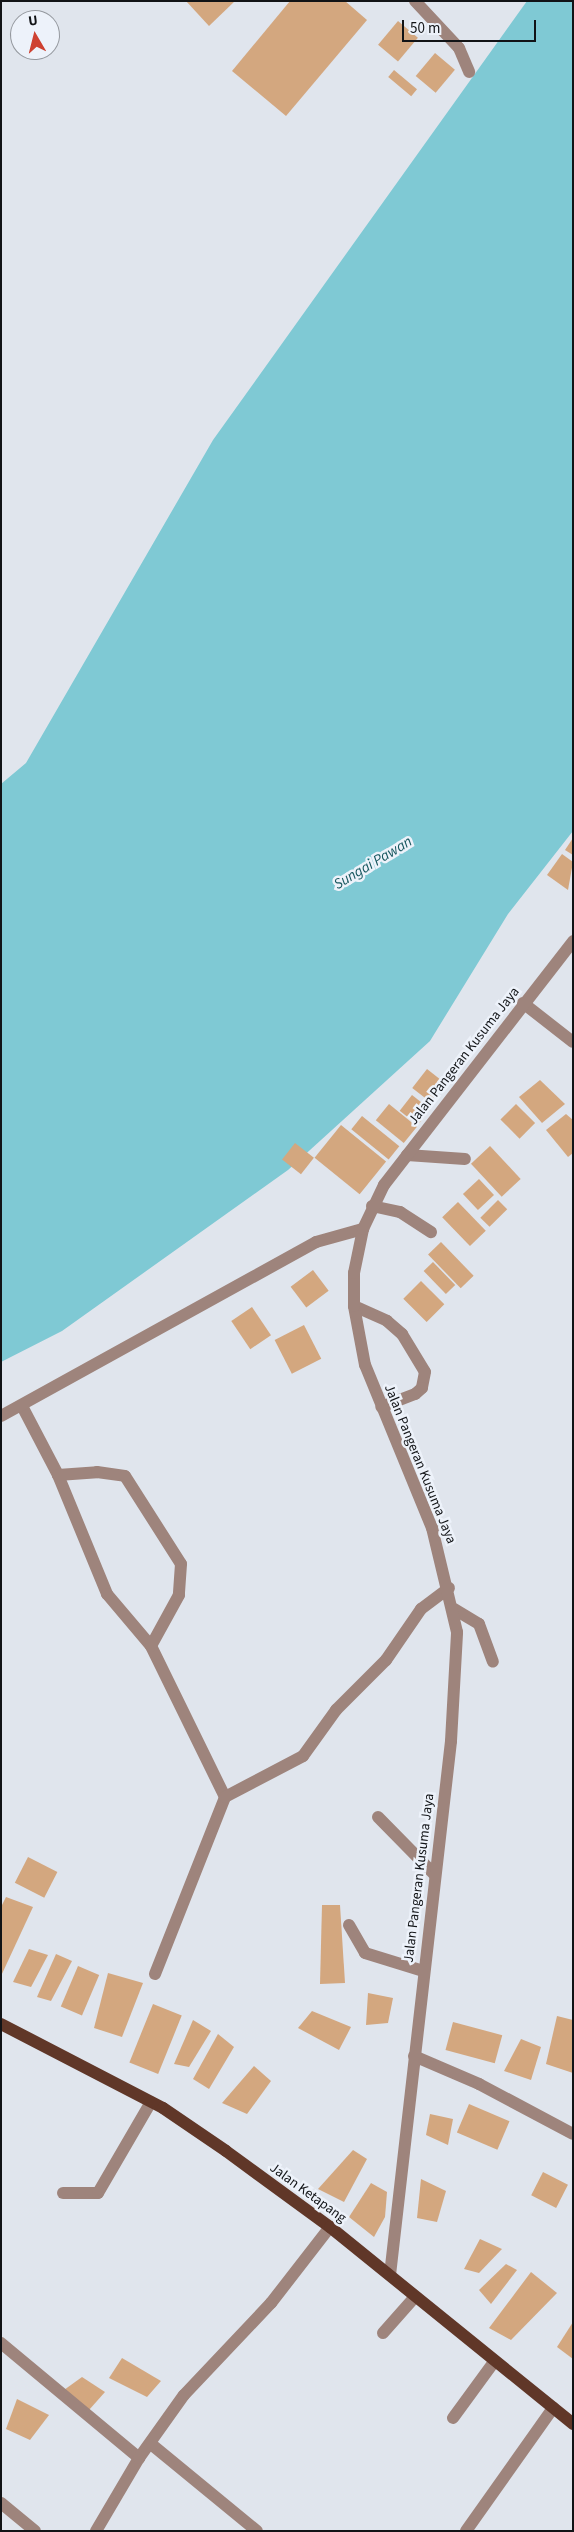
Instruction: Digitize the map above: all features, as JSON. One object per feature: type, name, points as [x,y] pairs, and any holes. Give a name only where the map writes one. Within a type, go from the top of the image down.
[{"type":"main road","name":"Jalan Ketapang","points":[[1,2024],[151,2102],[330,2227],[494,2362],[573,2424]]},
{"type":"street","points":[[415,1],[459,48],[469,72]]},
{"type":"street","name":"Jalan Pangeran Kusuma Jaya","points":[[390,2275],[456,1673],[454,1609],[432,1528],[381,1407],[366,1365],[354,1306],[363,1229],[372,1206],[406,1155],[573,940]]},
{"type":"street","points":[[524,1003],[573,1042]]},
{"type":"street","points":[[406,1155],[465,1159]]},
{"type":"street","points":[[372,1206],[400,1212],[431,1232]]},
{"type":"street","points":[[1,1416],[316,1242],[363,1229]]},
{"type":"street","points":[[354,1306],[387,1321],[402,1334],[425,1372],[422,1388],[415,1394],[381,1407]]},
{"type":"street","points":[[22,1406],[58,1475],[107,1594],[151,1646],[225,1798]]},
{"type":"street","points":[[58,1475],[97,1472],[125,1476],[181,1564],[178,1595],[151,1646]]},
{"type":"street","points":[[155,1974],[225,1798],[303,1756],[336,1710],[386,1660],[422,1609],[449,1588]]},
{"type":"street","points":[[454,1609],[479,1624],[494,1662]]},
{"type":"street","points":[[378,1817],[435,1875]]},
{"type":"street","points":[[349,1926],[365,1953],[424,1972]]},
{"type":"street","points":[[414,2056],[479,2084],[573,2134]]},
{"type":"street","points":[[63,2193],[98,2193],[151,2102]]},
{"type":"street","points":[[96,2531],[139,2458],[184,2396],[271,2303],[330,2227]]},
{"type":"street","points":[[383,2333],[416,2297]]},
{"type":"street","points":[[1,2343],[139,2458]]},
{"type":"street","points":[[453,2418],[494,2362]]},
{"type":"street","points":[[466,2531],[553,2408]]},
{"type":"street","points":[[151,2444],[257,2531]]},
{"type":"street","points":[[1,2504],[35,2531]]},
{"type":"water","name":"Sungai Pawan","points":[[527,1],[573,1],[573,831],[508,914],[430,1041],[288,1170],[62,1331],[1,1362],[1,784],[26,763],[213,440]]},
{"type":"building","points":[[186,1],[235,1],[209,26]]},
{"type":"building","points":[[290,1],[345,1],[367,20],[286,116],[232,71]]},
{"type":"building","points":[[398,21],[418,38],[398,61],[378,45]]},
{"type":"building","points":[[435,53],[455,70],[436,93],[416,76]]},
{"type":"building","points":[[394,70],[417,89],[411,96],[388,77]]},
{"type":"building","points":[[573,838],[573,855],[565,850]]},
{"type":"building","points":[[562,854],[573,862],[568,890],[547,875]]},
{"type":"building","points":[[427,1069],[445,1083],[430,1102],[412,1088]]},
{"type":"building","points":[[540,1080],[565,1104],[542,1123],[519,1097]]},
{"type":"building","points":[[412,1095],[430,1109],[418,1125],[400,1111]]},
{"type":"building","points":[[389,1104],[417,1127],[404,1143],[376,1120]]},
{"type":"building","points":[[516,1104],[535,1123],[520,1139],[500,1120]]},
{"type":"building","points":[[566,1114],[573,1120],[573,1153],[568,1157],[546,1130]]},
{"type":"building","points":[[362,1116],[399,1146],[389,1159],[351,1129]]},
{"type":"building","points":[[341,1125],[386,1162],[360,1194],[315,1158]]},
{"type":"building","points":[[295,1143],[314,1158],[301,1174],[282,1160]]},
{"type":"building","points":[[490,1146],[521,1179],[502,1197],[471,1164]]},
{"type":"building","points":[[479,1179],[494,1195],[478,1210],[463,1194]]},
{"type":"building","points":[[498,1200],[507,1209],[490,1227],[480,1218]]},
{"type":"building","points":[[458,1202],[486,1231],[470,1246],[442,1217]]},
{"type":"building","points":[[441,1242],[474,1276],[461,1288],[428,1255]]},
{"type":"building","points":[[433,1262],[455,1285],[446,1294],[424,1271]]},
{"type":"building","points":[[313,1270],[329,1291],[306,1308],[291,1287]]},
{"type":"building","points":[[421,1281],[444,1304],[427,1322],[403,1299]]},
{"type":"building","points":[[252,1307],[271,1335],[250,1349],[231,1321]]},
{"type":"building","points":[[304,1325],[321,1359],[292,1374],[275,1340]]},
{"type":"building","points":[[28,1857],[57,1872],[44,1898],[15,1883]]},
{"type":"building","points":[[6,1897],[33,1907],[1,1976],[1,1907]]},
{"type":"building","points":[[322,1905],[340,1905],[345,1983],[320,1984]]},
{"type":"building","points":[[29,1949],[48,1955],[31,1987],[13,1982]]},
{"type":"building","points":[[56,1954],[72,1961],[51,2001],[37,1997]]},
{"type":"building","points":[[78,1966],[99,1975],[82,2015],[61,2007]]},
{"type":"building","points":[[108,1973],[143,1983],[122,2037],[94,2028]]},
{"type":"building","points":[[368,1993],[393,1998],[388,2023],[366,2025]]},
{"type":"building","points":[[153,2004],[182,2016],[158,2074],[129,2062]]},
{"type":"building","points":[[312,2011],[351,2027],[339,2050],[298,2028]]},
{"type":"building","points":[[557,2016],[573,2020],[573,2073],[546,2064]]},
{"type":"building","points":[[193,2020],[211,2031],[189,2067],[174,2064]]},
{"type":"building","points":[[453,2022],[502,2035],[495,2063],[445,2050]]},
{"type":"building","points":[[218,2034],[234,2047],[209,2089],[193,2079]]},
{"type":"building","points":[[521,2039],[541,2047],[531,2080],[504,2071]]},
{"type":"building","points":[[254,2066],[271,2081],[247,2114],[222,2103]]},
{"type":"building","points":[[469,2104],[510,2121],[497,2150],[457,2133]]},
{"type":"building","points":[[430,2114],[453,2119],[448,2145],[426,2135]]},
{"type":"building","points":[[353,2150],[367,2159],[344,2202],[318,2189]]},
{"type":"building","points":[[543,2172],[568,2185],[556,2208],[531,2195]]},
{"type":"building","points":[[421,2179],[446,2191],[437,2222],[417,2218]]},
{"type":"building","points":[[371,2183],[387,2192],[385,2217],[374,2237],[349,2217]]},
{"type":"building","points":[[480,2239],[502,2249],[479,2273],[464,2269]]},
{"type":"building","points":[[506,2264],[517,2270],[491,2304],[479,2290]]},
{"type":"building","points":[[531,2272],[557,2293],[511,2340],[489,2328]]},
{"type":"building","points":[[573,2322],[573,2359],[557,2347]]},
{"type":"building","points":[[122,2358],[161,2381],[147,2397],[109,2378]]},
{"type":"building","points":[[82,2377],[105,2392],[89,2410],[64,2390]]},
{"type":"building","points":[[17,2399],[49,2415],[30,2440],[6,2429]]}]
